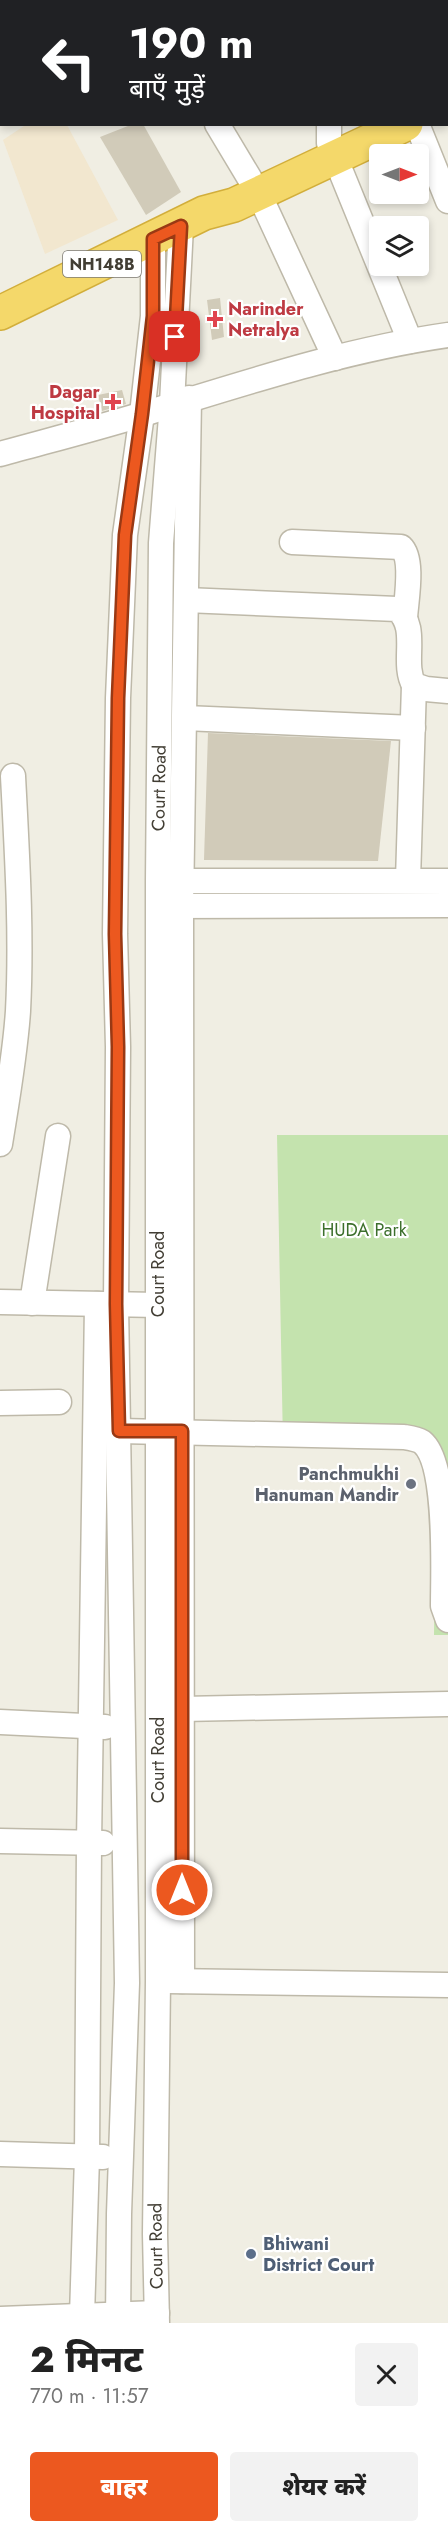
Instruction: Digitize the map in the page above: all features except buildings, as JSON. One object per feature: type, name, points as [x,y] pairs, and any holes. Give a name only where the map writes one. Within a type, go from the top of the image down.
[{"type":"highway","name":"NH148B","points":[[0,313],[179,226],[226,193],[255,186],[331,142],[364,126]]},
{"type":"highway","name":"NH148B","points":[[331,142],[397,126]]},
{"type":"street","points":[[218,126],[255,186],[335,358]]},
{"type":"street","points":[[418,126],[448,201]]},
{"type":"street","points":[[331,142],[410,341]]},
{"type":"street","points":[[82,2316],[87,2157],[91,1726],[106,1304],[118,698],[125,535],[142,414],[154,294],[179,226]]},
{"type":"street","name":"Court Road","points":[[157,2318],[155,2234],[158,1981],[158,1305],[170,906],[161,543],[181,401],[179,226]]},
{"type":"street","points":[[0,454],[335,358],[448,335]]},
{"type":"street","points":[[181,401],[186,600],[185,718],[169,881],[448,881]]},
{"type":"street","points":[[292,542],[401,547],[405,551],[408,564],[405,618],[409,637],[410,675],[414,685],[408,880]]},
{"type":"street","points":[[186,600],[391,608],[397,609],[405,618]]},
{"type":"street","points":[[414,685],[426,689],[448,691]]},
{"type":"street","points":[[185,718],[412,728]]},
{"type":"street","points":[[0,1144],[14,1056],[18,1010],[18,879],[13,776]]},
{"type":"street","points":[[182,1981],[182,1431],[170,906],[448,905]]},
{"type":"street","points":[[32,1303],[58,1136]]},
{"type":"street","points":[[0,1302],[158,1305]]},
{"type":"street","points":[[106,1304],[119,1431],[127,1983],[118,2319]]},
{"type":"street","points":[[0,1403],[59,1402]]},
{"type":"street","points":[[119,1431],[404,1437],[422,1442],[434,1458],[443,1496],[443,1606],[448,1620]]},
{"type":"street","points":[[182,1709],[448,1704]]},
{"type":"street","points":[[0,1722],[123,1728]]},
{"type":"street","points":[[0,1841],[124,1843]]},
{"type":"street","points":[[127,1983],[182,1981],[448,1984]]},
{"type":"street","points":[[0,2154],[121,2157]]},
{"type":"street","points":[[2,2321],[82,2316],[118,2319],[157,2318]]},
{"type":"shaded area","points":[[24,126],[68,126],[118,220],[45,254],[3,140]]},
{"type":"green space","name":"HUDA Park","points":[[277,1135],[448,1135],[448,1635],[434,1635],[436,1446],[283,1444]]},
{"type":"place","name":"Narinder Netralya","points":[[215,319]]},
{"type":"place","name":"Dagar Hospital","points":[[113,402]]},
{"type":"place","name":"Panchmukhi Hanuman Mandir","points":[[411,1484]]},
{"type":"place","name":"Bhiwani District Court","points":[[251,2254]]},
{"type":"route","points":[[175,337],[181,226],[153,239],[153,316],[125,535],[118,698],[115,934],[118,1047],[116,1304],[119,1431],[182,1431],[182,1890]]}]
